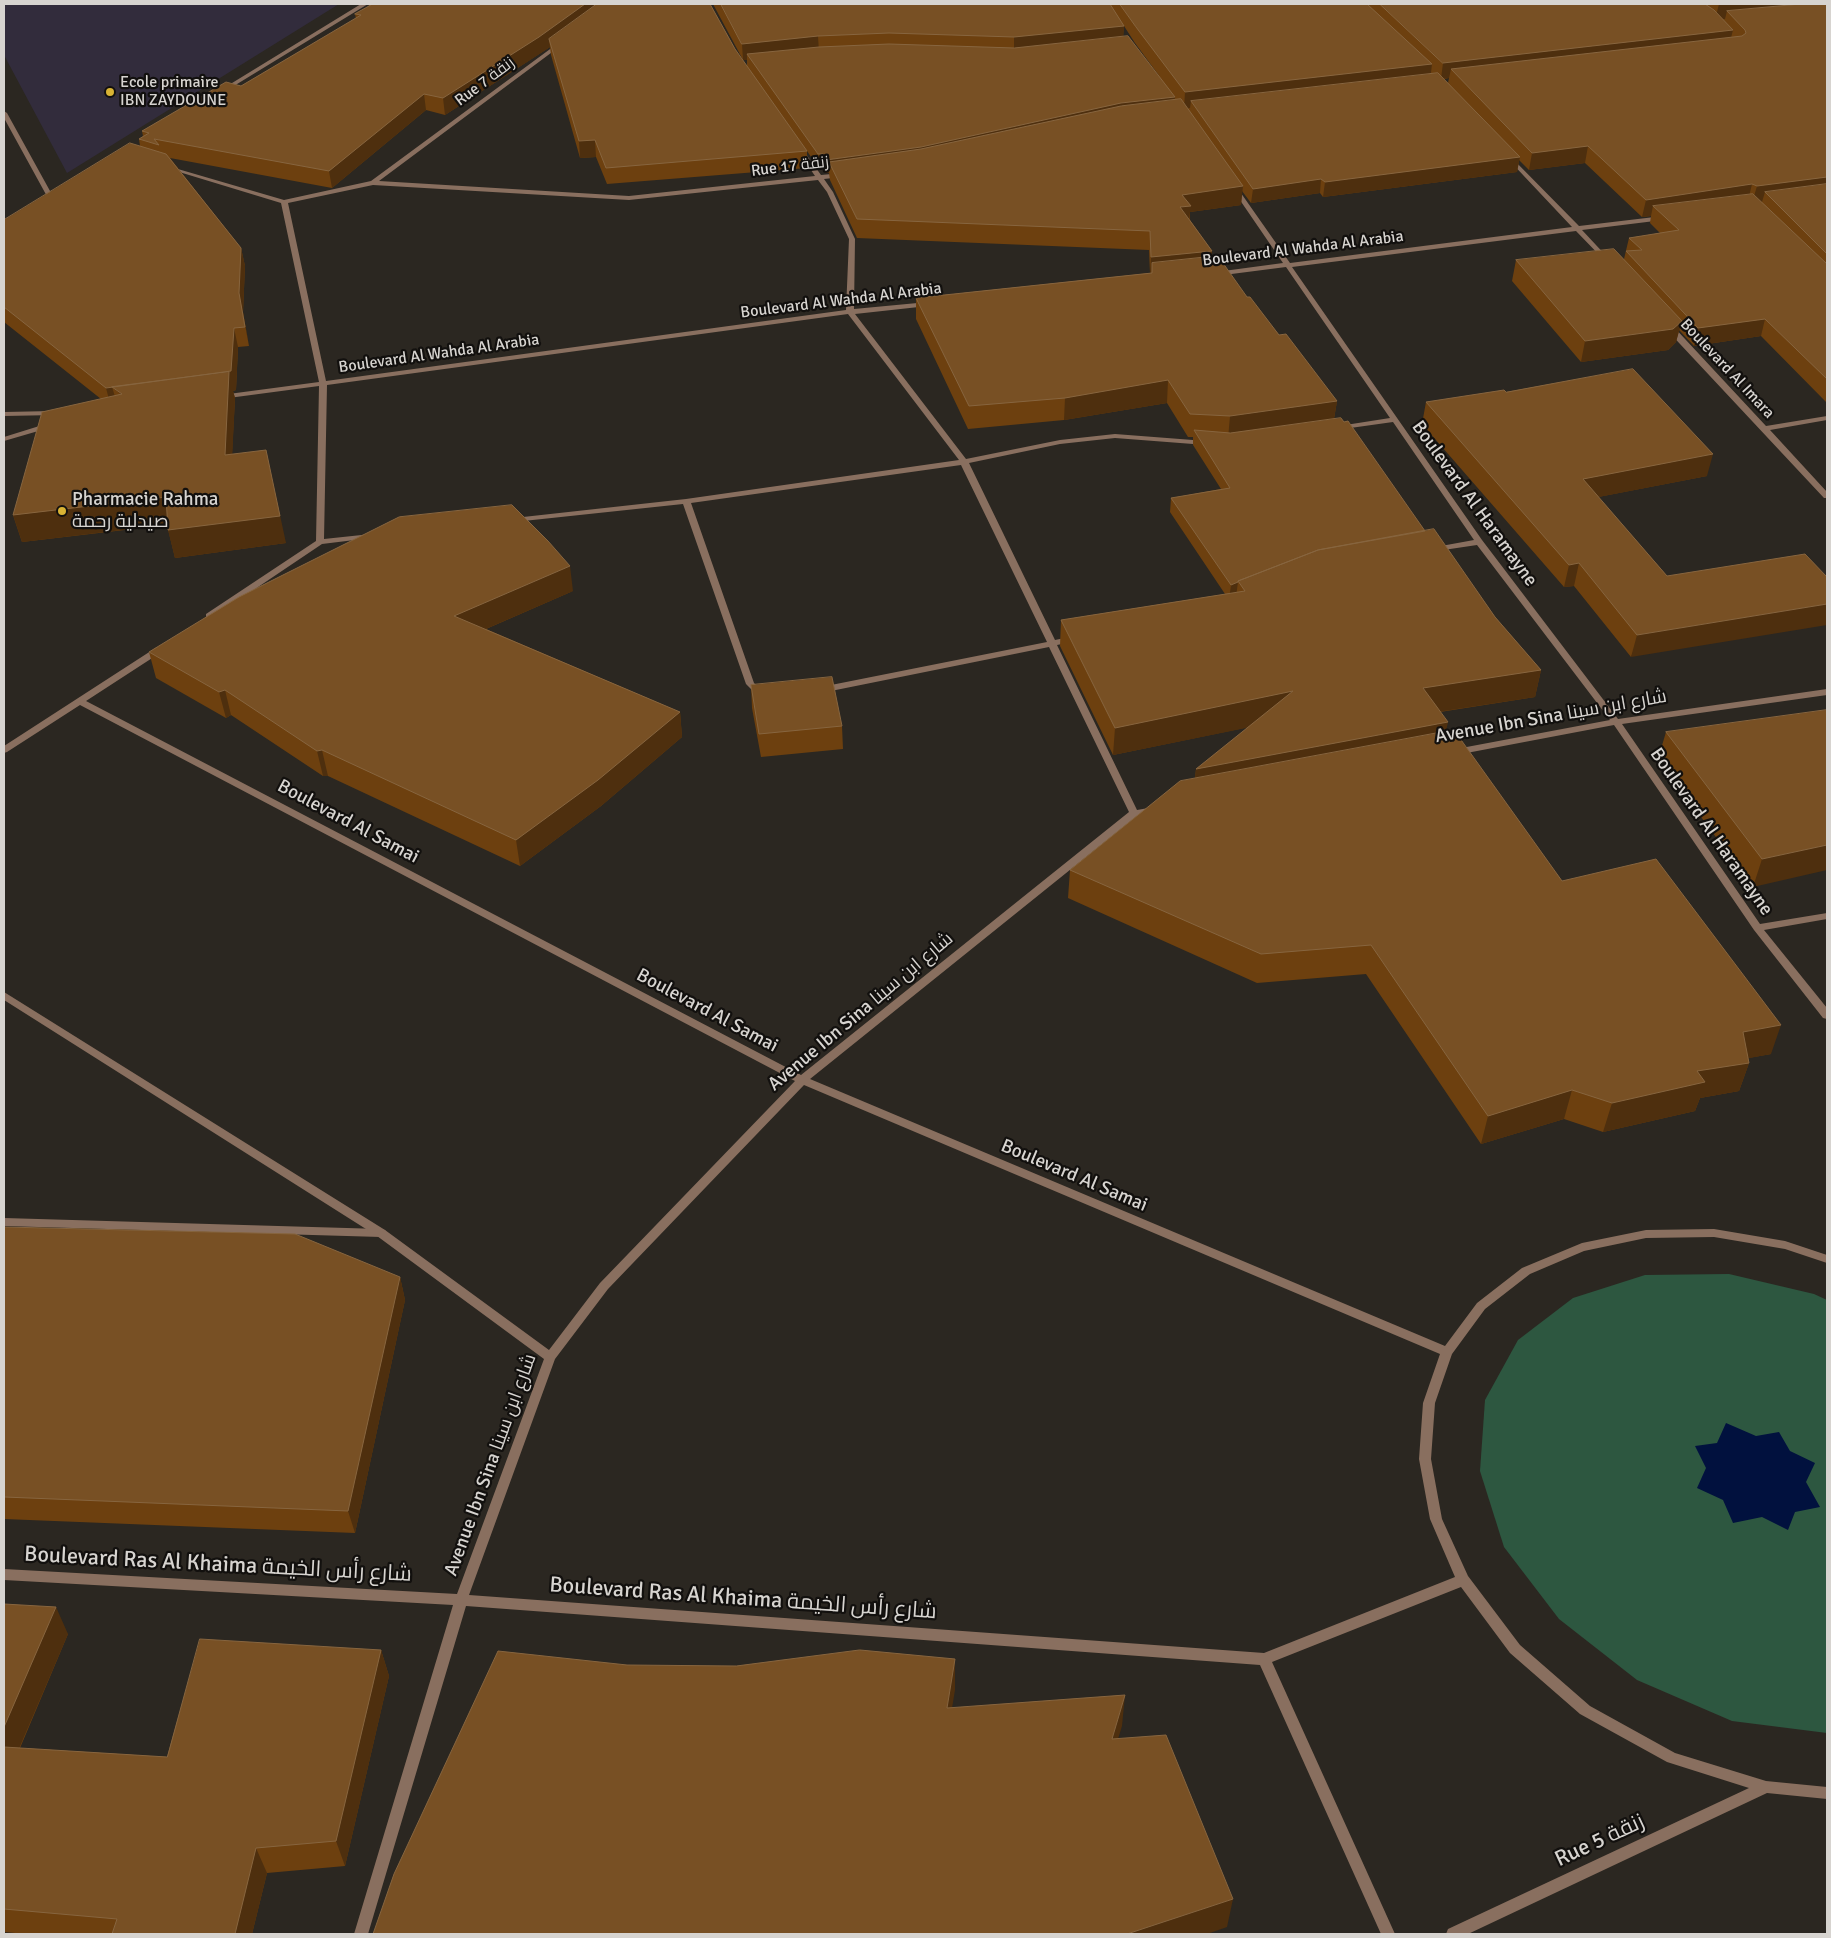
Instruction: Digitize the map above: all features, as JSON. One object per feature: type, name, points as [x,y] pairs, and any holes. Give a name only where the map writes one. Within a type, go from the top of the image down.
[{"type":"street","points":[[213,96],[365,4]]},
{"type":"street","name":"Rue 7 زنقة","points":[[373,182],[567,38]]},
{"type":"street","points":[[4,112],[52,200]]},
{"type":"street","points":[[792,137],[830,192],[852,239],[850,312],[964,462],[1134,814]]},
{"type":"street","points":[[1506,154],[1612,266]]},
{"type":"street","points":[[156,164],[284,202],[323,383],[320,542]]},
{"type":"street","name":"Rue 17 زنقة","points":[[284,202],[373,182],[629,198],[848,174]]},
{"type":"street","name":"Boulevard Al Haramayne","points":[[1227,178],[1290,266],[1393,420],[1479,542],[1616,722],[1757,928],[1827,1015]]},
{"type":"street","points":[[44,205],[59,194]]},
{"type":"street","name":"Boulevard Al Wahda Al Arabia","points":[[1211,274],[1579,230],[1674,216]]},
{"type":"street","name":"Boulevard Al Wahda Al Arabia","points":[[215,398],[850,312],[938,303]]},
{"type":"street","name":"Boulevard Al Imara","points":[[1665,322],[1827,496]]},
{"type":"street","points":[[4,414],[60,413]]},
{"type":"street","points":[[1764,429],[1827,418]]},
{"type":"street","points":[[1326,430],[1393,420]]},
{"type":"street","points":[[4,439],[54,424]]},
{"type":"street","points":[[508,521],[686,501],[964,462],[1060,442],[1115,436],[1212,443]]},
{"type":"street","points":[[686,501],[750,684],[757,692],[766,696]]},
{"type":"street","points":[[205,619],[320,542],[379,535]]},
{"type":"street","points":[[1423,552],[1479,542]]},
{"type":"street","points":[[812,692],[1082,638]]},
{"type":"street","points":[[4,750],[81,702],[172,641]]},
{"type":"street","name":"Avenue Ibn Sina شارع ابن سينا","points":[[1442,755],[1616,722],[1827,692]]},
{"type":"street","name":"Boulevard Al Samai","points":[[81,702],[802,1080],[1448,1352]]},
{"type":"street","name":"Avenue Ibn Sina شارع ابن سينا","points":[[361,1934],[461,1600],[550,1356],[604,1286],[802,1080],[1134,814],[1163,808]]},
{"type":"street","points":[[1757,928],[1827,916]]},
{"type":"street","points":[[4,996],[381,1233],[550,1356]]},
{"type":"street","points":[[4,1222],[381,1233]]},
{"type":"street","points":[[1827,1259],[1785,1244],[1714,1233],[1646,1234],[1582,1247],[1526,1271],[1481,1306],[1448,1352],[1429,1403],[1426,1459],[1436,1519],[1463,1580],[1515,1649],[1586,1710],[1672,1758],[1766,1787],[1827,1793]]},
{"type":"street","name":"Boulevard Ras Al Khaima شارع رأس الخيمة","points":[[4,1575],[461,1600],[1264,1659],[1463,1580]]},
{"type":"street","points":[[1264,1659],[1388,1934]]},
{"type":"street","name":"Rue 5 زنقة","points":[[1453,1934],[1766,1787]]},
{"type":"shaded area","name":"Ecole primaire IBN ZAYDOUNE","points":[[4,4],[339,4],[67,173],[4,55]]},
{"type":"green space","points":[[1729,1274],[1814,1294],[1827,1300],[1827,1733],[1732,1721],[1637,1680],[1559,1619],[1504,1547],[1480,1471],[1485,1400],[1518,1340],[1573,1298],[1645,1275]]},
{"type":"water","points":[[1726,1423],[1756,1436],[1779,1432],[1790,1451],[1815,1463],[1806,1482],[1820,1507],[1795,1512],[1788,1530],[1762,1517],[1733,1523],[1723,1500],[1697,1488],[1706,1468],[1695,1446],[1717,1443]]},
{"type":"building","points":[[373,4],[585,4],[539,37],[443,98],[424,94],[329,171],[154,139],[159,145],[139,139],[149,133],[142,131],[226,82],[241,86],[361,15],[355,14]]},
{"type":"building","points":[[597,4],[710,4],[735,49],[807,151],[606,168],[595,140],[579,141],[549,39]]},
{"type":"building","points":[[721,4],[1110,4],[1124,26],[1014,37],[889,33],[818,36],[742,44]]},
{"type":"building","points":[[1120,4],[1367,4],[1432,64],[1185,92]]},
{"type":"building","points":[[1380,4],[1705,4],[1714,10],[1733,30],[1443,63]]},
{"type":"building","points":[[1801,4],[1827,4],[1827,177],[1757,186],[1752,184],[1646,200],[1588,146],[1532,153],[1451,69],[1742,36],[1746,33],[1745,30],[1727,11]]},
{"type":"building","points":[[1128,36],[1175,97],[1121,103],[921,147],[826,160],[823,154],[818,154],[747,54],[819,47],[889,44],[1014,48]]},
{"type":"building","points":[[1438,73],[1520,157],[1325,182],[1321,179],[1253,189],[1191,101]]},
{"type":"building","points":[[1181,99],[1243,186],[1182,195],[1191,206],[1180,207],[1212,251],[1151,257],[1150,231],[857,219],[829,162],[921,149],[1121,106]]},
{"type":"building","points":[[130,143],[166,154],[241,248],[239,293],[245,327],[234,328],[231,371],[106,388],[4,307],[4,220]]},
{"type":"building","points":[[1827,184],[1827,254],[1765,192]]},
{"type":"building","points":[[1753,194],[1827,264],[1827,379],[1765,319],[1698,328],[1626,251],[1642,250],[1629,238],[1679,230],[1653,206]]},
{"type":"building","points":[[1614,249],[1682,321],[1673,329],[1585,341],[1516,260]]},
{"type":"building","points":[[1218,256],[1247,297],[1250,297],[1279,335],[1286,334],[1337,401],[1230,416],[1190,414],[1168,380],[1065,398],[969,406],[916,298],[1152,273],[1152,263]]},
{"type":"building","points":[[1633,369],[1713,454],[1583,479],[1667,576],[1805,554],[1827,577],[1827,604],[1637,635],[1579,563],[1569,565],[1426,402],[1504,390],[1506,392]]},
{"type":"building","points":[[229,372],[225,455],[266,450],[280,516],[168,530],[166,497],[13,515],[42,412],[122,394],[112,387]]},
{"type":"building","points":[[1341,418],[1344,422],[1348,421],[1425,531],[1318,550],[1231,585],[1171,498],[1230,488],[1194,430],[1230,433]]},
{"type":"building","points":[[512,505],[570,566],[454,616],[680,712],[598,780],[516,840],[322,750],[317,751],[225,690],[219,692],[149,652],[239,597],[399,517]]},
{"type":"building","points":[[1434,529],[1495,617],[1541,670],[1423,688],[1448,722],[1196,769],[1293,691],[1115,728],[1061,620],[1245,591],[1238,581],[1318,550]]},
{"type":"building","points":[[832,677],[842,726],[759,734],[751,685]]},
{"type":"building","points":[[1827,710],[1827,845],[1762,859],[1666,732]]},
{"type":"building","points":[[1454,730],[1562,881],[1656,859],[1781,1025],[1743,1032],[1749,1063],[1697,1071],[1705,1082],[1612,1103],[1572,1090],[1488,1116],[1371,945],[1261,954],[1070,870],[1180,781]]},
{"type":"building","points":[[4,1227],[295,1234],[400,1277],[348,1511],[4,1497]]},
{"type":"building","points":[[4,1604],[56,1607],[4,1727]]},
{"type":"building","points":[[200,1639],[381,1650],[336,1841],[256,1848],[235,1934],[112,1934],[117,1919],[4,1909],[4,1747],[167,1757]]},
{"type":"building","points":[[860,1650],[955,1659],[947,1708],[1125,1695],[1112,1739],[1166,1735],[1233,1899],[1127,1934],[373,1934],[394,1874],[498,1651],[627,1665],[736,1666]]},
{"type":"place","name":"Ecole primaire IBN ZAYDOUNE","points":[[110,92]]},
{"type":"place","name":"Pharmacie Rahma صيدلية رحمة","points":[[62,511]]}]
